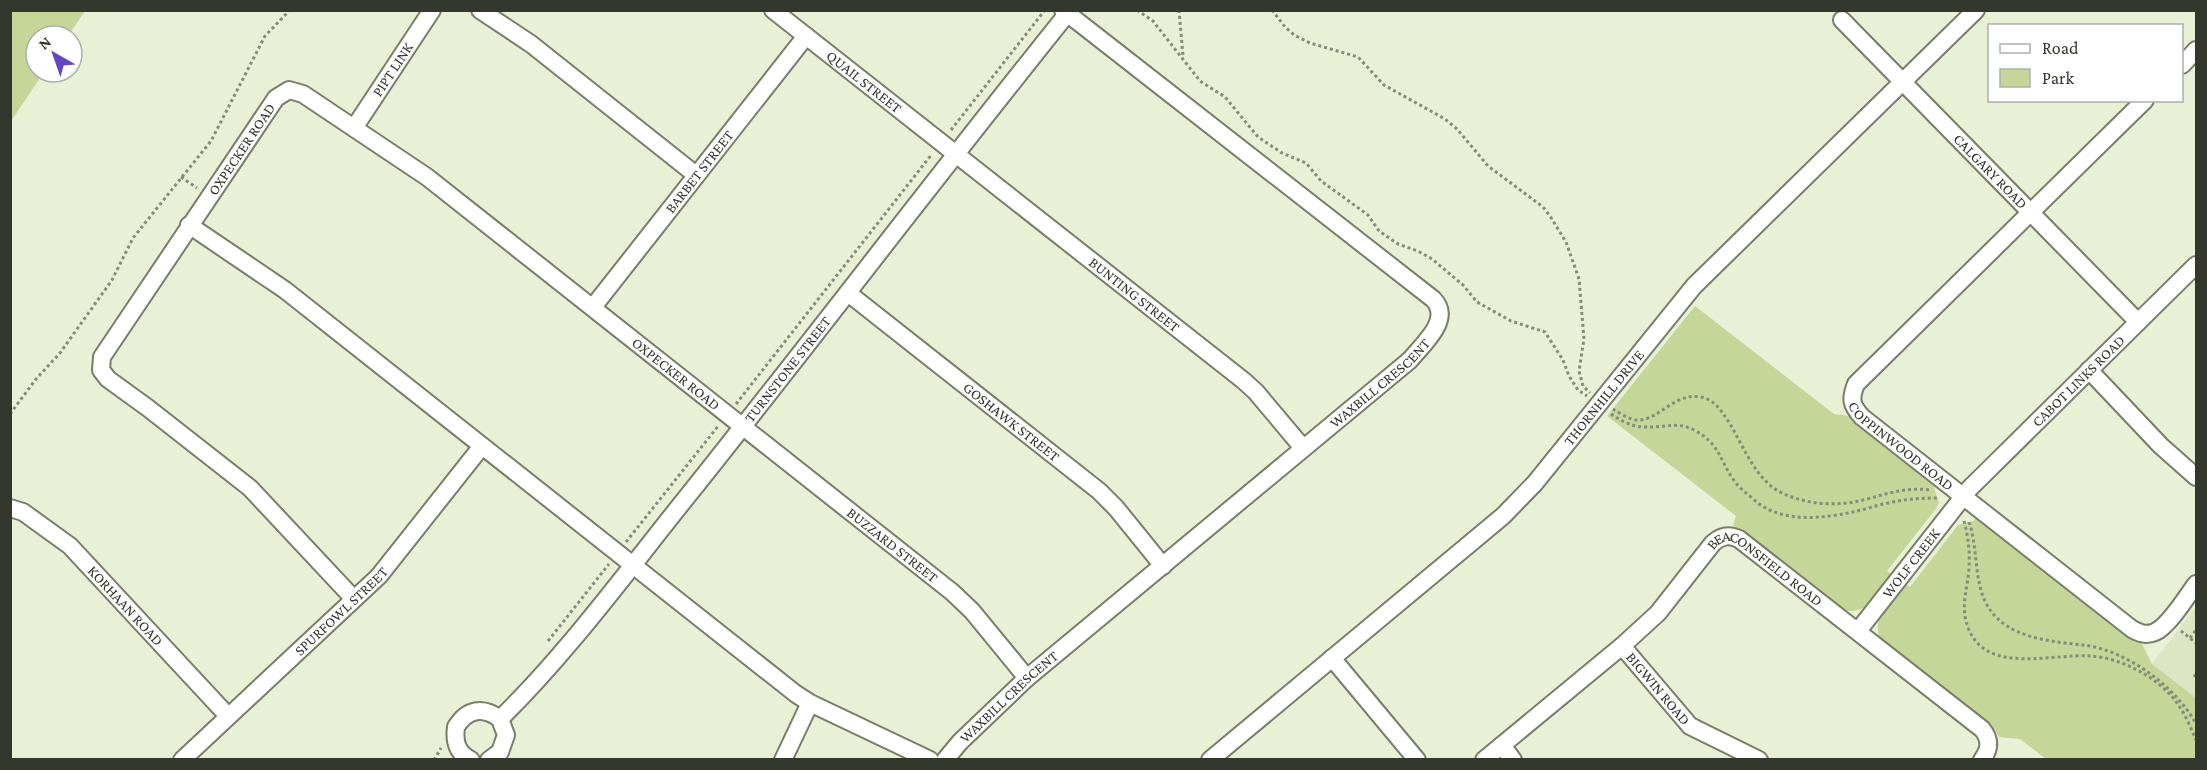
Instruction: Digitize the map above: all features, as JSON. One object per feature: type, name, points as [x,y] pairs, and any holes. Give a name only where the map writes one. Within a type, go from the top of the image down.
[{"type":"street","name":"PIPT LINK","points":[[354,128],[432,10]]},
{"type":"street","points":[[480,10],[531,44],[696,174]]},
{"type":"street","name":"QUAIL STREET","points":[[773,10],[954,154]]},
{"type":"street","name":"THORNHILL DRIVE","points":[[1210,759],[1503,516],[1535,483],[1694,286],[1976,10]]},
{"type":"street","name":"TURNSTONE STREET","points":[[500,719],[536,683],[743,427],[1065,12]]},
{"type":"street","name":"WAXBILL CRESCENT","points":[[945,759],[1027,678],[1410,360],[1439,322],[1440,314],[1437,304],[1065,12]]},
{"type":"street","name":"CALGARY ROAD","points":[[1842,20],[2138,321]]},
{"type":"street","name":"BARBET STREET","points":[[592,307],[806,36]]},
{"type":"street","points":[[2183,63],[2196,50]]},
{"type":"street","name":"OXPECKER ROAD","points":[[354,599],[250,488],[148,408],[108,380],[101,370],[102,357],[208,196],[276,98],[284,91],[298,92],[427,177],[743,427]]},
{"type":"street","name":"COPPINWOOD ROAD","points":[[2143,102],[1856,384],[1851,395],[1851,404],[1953,502],[2141,634],[2155,632],[2163,627],[2196,584]]},
{"type":"street","name":"BUNTING STREET","points":[[954,154],[1244,381],[1303,448]]},
{"type":"street","points":[[189,225],[285,290],[810,703],[930,759]]},
{"type":"street","name":"CABOT LINKS ROAD","points":[[1953,502],[2196,265]]},
{"type":"street","name":"GOSHAWK STREET","points":[[848,293],[1099,491],[1116,508],[1163,566]]},
{"type":"street","points":[[2089,370],[2161,446],[2196,477]]},
{"type":"street","name":"BUZZARD STREET","points":[[743,427],[959,598],[1027,678]]},
{"type":"street","name":"SPURFOWL STREET","points":[[182,759],[379,576],[482,446]]},
{"type":"street","name":"WOLF CREEK","points":[[1858,631],[1921,550],[1953,502]]},
{"type":"street","name":"KORHAAN ROAD","points":[[10,508],[23,512],[70,546],[228,716]]},
{"type":"street","name":"BEACONSFIELD ROAD","points":[[1484,759],[1622,646],[1658,613],[1713,543],[1724,536],[1739,539],[1982,729],[1989,741],[1988,750],[1982,759]]},
{"type":"street","name":"BIGWIN ROAD","points":[[1622,646],[1690,726],[1759,759]]},
{"type":"street","points":[[1332,658],[1417,759]]},
{"type":"street","points":[[783,759],[810,703]]},
{"type":"street","points":[[462,757],[456,745],[456,727],[467,714],[484,711],[500,719],[506,735],[499,757]]},
{"type":"street","points":[[1502,745],[1513,759]]},
{"type":"path","points":[[10,414],[29,387],[60,353],[112,280],[133,238],[212,141],[265,36],[291,10]]},
{"type":"path","points":[[544,646],[1045,10]]},
{"type":"path","points":[[1137,10],[1153,21],[1200,81],[1225,97],[1258,137],[1281,153],[1306,163],[1321,181],[1368,215],[1379,231],[1398,244],[1432,259],[1463,285],[1477,302],[1511,321],[1545,332],[1552,340],[1578,390],[1627,424],[1645,427],[1671,424],[1691,428],[1706,436],[1717,447],[1733,480],[1766,508],[1802,518],[1839,514],[1912,498],[1953,502]]},
{"type":"path","points":[[1179,10],[1183,57]]},
{"type":"path","points":[[1272,10],[1294,35],[1310,43],[1358,57],[1384,85],[1445,118],[1488,166],[1543,207],[1566,242],[1579,279],[1584,339],[1579,371],[1583,386],[1599,403],[1629,418],[1639,420],[1688,396],[1703,397],[1715,404],[1727,418],[1739,444],[1765,480],[1781,492],[1805,500],[1821,504],[1844,504],[1905,489],[1939,492],[1967,516],[1975,547],[1977,574],[1985,601],[1997,619],[2030,637],[2067,645],[2084,645],[2127,660],[2148,673],[2178,697],[2196,724]]},
{"type":"path","points":[[181,177],[208,196]]},
{"type":"path","points":[[1953,502],[1963,517],[1968,539],[1969,568],[1963,608],[1969,630],[1984,649],[2000,657],[2019,659],[2091,656],[2123,664],[2163,688],[2177,704],[2196,740]]},
{"type":"path","points":[[2190,638],[2196,630]]},
{"type":"path","points":[[435,759],[444,742]]},
{"type":"shaded area","points":[[2196,607],[2196,698],[2152,664]]},
{"type":"green space","points":[[11,10],[85,11],[76,24],[24,24],[24,84],[36,84],[11,121]]},
{"type":"green space","points":[[1695,306],[1834,414],[1849,416],[1937,485],[1934,488],[1939,503],[1935,510],[1887,571],[1892,575],[1881,590],[1869,604],[1862,608],[1855,611],[1837,606],[1733,525],[1736,516],[1607,416]]},
{"type":"green space","points":[[1975,517],[1981,519],[2142,644],[2152,664],[2196,698],[2196,759],[2046,759],[2020,739],[1999,737],[1995,730],[1882,641],[1878,633],[1878,625],[1888,603],[1905,583],[1910,587],[1958,525],[1974,521]]}]
